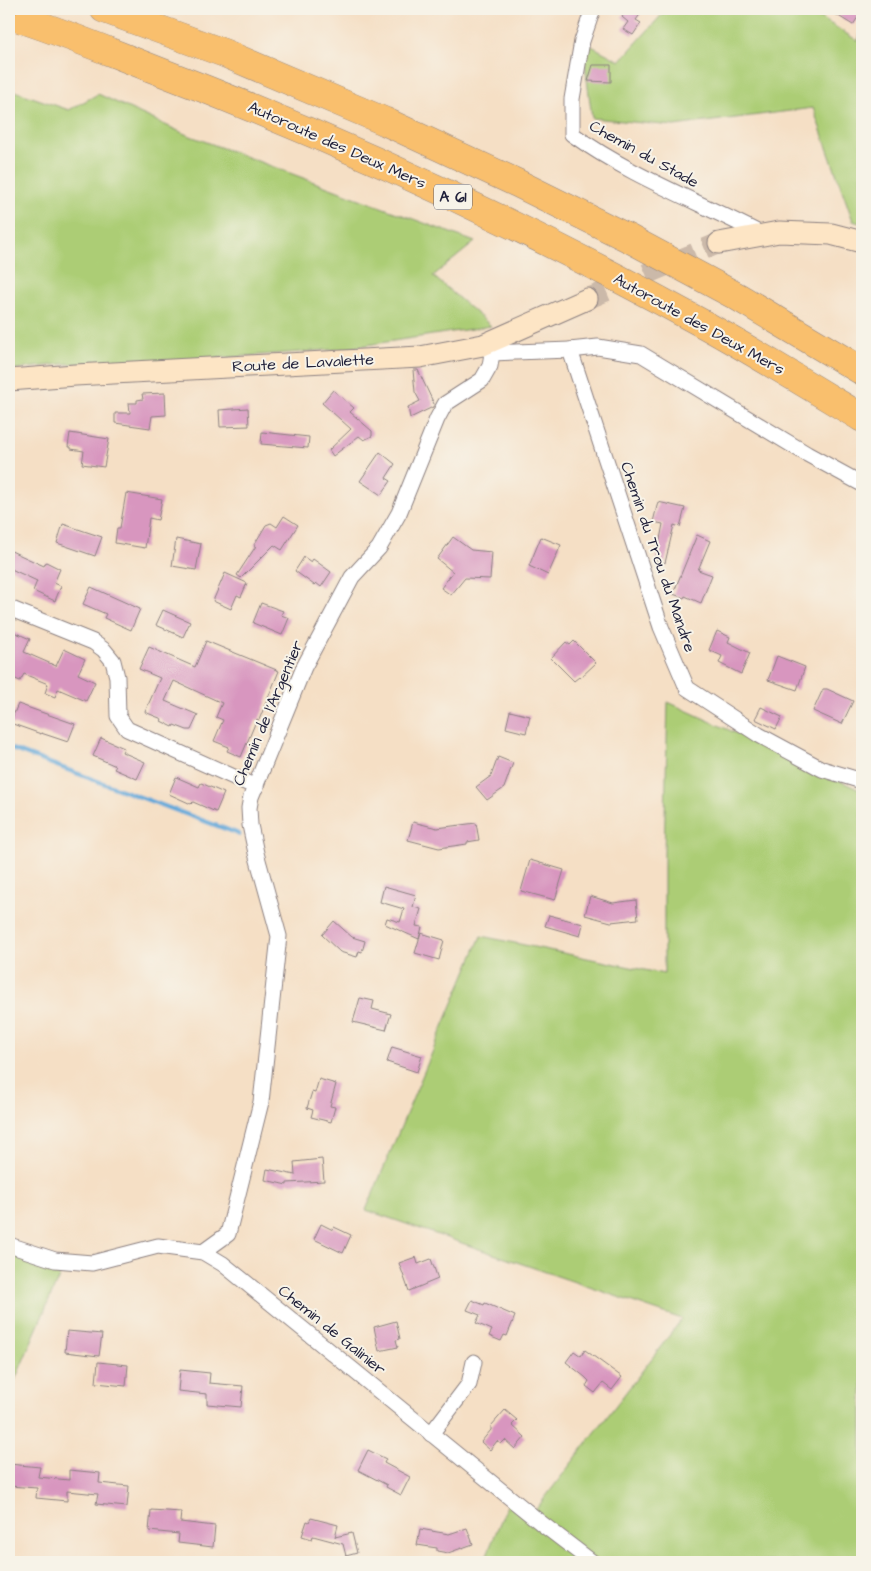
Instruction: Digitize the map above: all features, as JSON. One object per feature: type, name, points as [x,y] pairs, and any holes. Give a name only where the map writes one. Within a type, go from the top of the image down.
[{"type":"highway","name":"A 61","points":[[104,9],[224,53],[384,121],[517,183],[630,239],[738,297],[862,371]]},
{"type":"highway","name":"Autoroute des Deux Mers","points":[[16,17],[217,94],[367,156],[496,216],[708,327],[862,418]]},
{"type":"main road","points":[[719,243],[779,232],[831,234],[862,242]]},
{"type":"main road","name":"Route de Lavalette","points":[[9,380],[75,374],[420,357],[488,349],[587,299]]},
{"type":"street","name":"Chemin du Stade","points":[[593,9],[582,41],[572,99],[572,134],[594,150],[666,189],[730,217],[761,234]]},
{"type":"street","points":[[488,349],[570,350],[598,347],[641,354],[807,454],[862,484]]},
{"type":"street","name":"Chemin de l'Argentier","points":[[203,1252],[228,1234],[261,1102],[279,936],[250,826],[249,808],[251,797],[304,667],[352,577],[379,548],[399,514],[437,418],[445,404],[482,380],[490,366],[488,349]]},
{"type":"street","name":"Chemin du Trou du Mandre","points":[[570,350],[661,626],[687,688],[759,735],[822,769],[862,781]]},
{"type":"street","points":[[9,608],[93,642],[104,650],[113,661],[117,678],[118,716],[127,729],[256,787]]},
{"type":"street","name":"Chemin de Galinier","points":[[9,1245],[55,1260],[92,1263],[158,1246],[203,1252],[224,1264],[541,1523],[592,1562]]},
{"type":"street","points":[[432,1434],[469,1384],[474,1362]]},
{"type":"green space","points":[[667,9],[807,9],[858,41],[862,29],[862,224],[853,221],[813,108],[674,126],[592,118],[582,41],[620,61]]},
{"type":"green space","points":[[9,89],[69,110],[98,94],[185,134],[475,242],[433,276],[491,326],[341,349],[166,362],[63,364],[9,370],[9,296],[11,293],[9,291]]},
{"type":"green space","points":[[668,702],[862,791],[862,1562],[484,1562],[508,1503],[534,1512],[682,1319],[366,1210],[481,936],[664,974],[664,854]]},
{"type":"green space","points":[[9,1251],[62,1270],[9,1394]]},
{"type":"building","points":[[627,9],[644,9],[636,20],[641,23],[633,35],[623,29],[628,22],[622,17]]},
{"type":"building","points":[[827,9],[862,9],[862,11],[853,25]]},
{"type":"building","points":[[593,65],[611,65],[611,82],[588,81]]},
{"type":"building","points":[[413,370],[418,370],[434,404],[433,407],[410,418],[408,407],[420,401],[415,392]]},
{"type":"building","points":[[333,390],[354,408],[350,412],[372,431],[372,436],[364,440],[359,436],[333,456],[329,450],[351,429],[322,403]]},
{"type":"building","points":[[165,393],[166,415],[152,416],[150,428],[115,423],[115,413],[130,413],[129,403],[137,403],[137,400],[143,399],[142,394]]},
{"type":"building","points":[[248,408],[249,426],[220,427],[219,410]]},
{"type":"building","points":[[262,432],[309,437],[308,448],[261,444]]},
{"type":"building","points":[[70,433],[109,439],[104,467],[82,464],[84,451],[68,447]]},
{"type":"building","points":[[380,452],[395,464],[386,478],[391,481],[381,495],[360,481]]},
{"type":"building","points":[[126,493],[162,499],[158,520],[149,518],[145,548],[115,543],[117,528],[120,528]]},
{"type":"building","points":[[658,502],[685,508],[680,527],[674,525],[665,563],[656,560],[663,524],[653,522]]},
{"type":"building","points":[[284,516],[298,525],[282,550],[274,545],[241,578],[237,575],[256,546],[254,545],[266,525],[271,523],[277,527]]},
{"type":"building","points":[[63,524],[102,537],[95,556],[57,543]]},
{"type":"building","points":[[697,535],[710,541],[698,570],[712,575],[701,603],[685,596],[684,598],[673,594]]},
{"type":"building","points":[[453,537],[471,550],[492,552],[490,579],[465,578],[451,595],[441,588],[453,572],[437,559]]},
{"type":"building","points":[[541,537],[561,545],[548,575],[529,566]]},
{"type":"building","points":[[176,539],[201,544],[196,570],[172,566]]},
{"type":"building","points":[[9,550],[44,566],[46,562],[60,569],[54,583],[61,586],[55,601],[33,591],[37,581],[9,568]]},
{"type":"building","points":[[304,557],[311,562],[313,559],[331,572],[321,587],[316,583],[314,585],[295,571]]},
{"type":"building","points":[[225,573],[247,583],[241,597],[237,595],[231,609],[213,601]]},
{"type":"building","points":[[91,587],[140,609],[131,630],[104,618],[106,614],[83,604]]},
{"type":"building","points":[[261,603],[283,611],[281,615],[289,618],[282,635],[253,623]]},
{"type":"building","points":[[163,610],[190,622],[183,637],[156,625]]},
{"type":"building","points":[[9,630],[30,639],[24,652],[56,666],[64,649],[85,659],[78,674],[95,682],[86,701],[58,689],[55,697],[45,693],[48,684],[24,674],[20,681],[9,676]]},
{"type":"building","points":[[717,631],[730,637],[728,642],[750,653],[741,674],[719,663],[722,656],[709,650]]},
{"type":"building","points":[[206,641],[279,671],[259,720],[257,719],[241,757],[227,751],[229,747],[214,741],[223,720],[216,717],[222,703],[174,681],[165,701],[198,715],[191,730],[174,725],[173,727],[161,721],[162,719],[145,712],[160,678],[139,669],[149,647],[195,667]]},
{"type":"building","points":[[574,641],[596,663],[574,681],[551,658],[566,642],[570,645]]},
{"type":"building","points":[[777,656],[805,667],[797,690],[768,680]]},
{"type":"building","points":[[823,689],[853,701],[842,724],[813,711]]},
{"type":"building","points":[[18,704],[75,724],[68,742],[10,723]]},
{"type":"building","points":[[761,707],[782,717],[776,729],[755,719]]},
{"type":"building","points":[[510,711],[530,716],[526,733],[506,728]]},
{"type":"building","points":[[101,738],[124,748],[122,752],[145,762],[137,779],[114,769],[116,766],[93,756]]},
{"type":"building","points":[[498,757],[513,763],[504,788],[487,800],[476,787],[491,776]]},
{"type":"building","points":[[176,777],[199,787],[201,783],[224,793],[216,812],[169,794]]},
{"type":"building","points":[[413,822],[437,828],[476,823],[479,840],[467,842],[467,844],[439,848],[408,840]]},
{"type":"building","points":[[530,860],[564,870],[555,900],[521,891]]},
{"type":"building","points":[[384,886],[416,895],[413,907],[421,909],[416,926],[422,927],[419,939],[385,924],[387,918],[400,922],[404,909],[380,902]]},
{"type":"building","points":[[590,896],[613,903],[636,900],[638,919],[611,922],[585,915]]},
{"type":"building","points":[[549,915],[583,924],[580,936],[545,926]]},
{"type":"building","points":[[334,921],[352,937],[365,941],[362,952],[359,951],[357,957],[340,952],[322,935]]},
{"type":"building","points":[[421,933],[444,940],[439,960],[415,953]]},
{"type":"building","points":[[360,998],[374,1001],[372,1009],[391,1014],[386,1030],[353,1022]]},
{"type":"building","points":[[392,1047],[422,1056],[417,1072],[387,1062]]},
{"type":"building","points":[[319,1079],[336,1084],[330,1106],[335,1107],[331,1122],[311,1117],[313,1110],[307,1108],[312,1092],[315,1093]]},
{"type":"building","points":[[322,1159],[324,1181],[287,1183],[287,1185],[265,1180],[267,1169],[295,1175],[294,1162]]},
{"type":"building","points":[[321,1224],[333,1230],[334,1227],[351,1235],[343,1253],[314,1239]]},
{"type":"building","points":[[416,1257],[418,1264],[431,1259],[438,1279],[409,1291],[399,1263]]},
{"type":"building","points":[[472,1300],[484,1305],[485,1303],[515,1316],[507,1336],[504,1335],[501,1341],[489,1336],[492,1330],[476,1323],[480,1315],[467,1310]]},
{"type":"building","points":[[396,1321],[400,1339],[396,1340],[398,1347],[379,1351],[374,1327]]},
{"type":"building","points":[[67,1331],[102,1334],[99,1356],[65,1352]]},
{"type":"building","points":[[585,1350],[622,1377],[612,1390],[603,1383],[595,1393],[586,1386],[589,1381],[566,1362],[574,1351],[581,1356]]},
{"type":"building","points":[[98,1362],[128,1365],[126,1386],[96,1383]]},
{"type":"building","points":[[180,1370],[210,1373],[209,1383],[243,1386],[241,1407],[207,1404],[207,1394],[178,1391]]},
{"type":"building","points":[[505,1410],[517,1420],[512,1425],[525,1437],[515,1449],[505,1440],[501,1444],[497,1441],[490,1450],[481,1442],[491,1430],[491,1426]]},
{"type":"building","points":[[368,1450],[386,1459],[384,1463],[410,1477],[401,1495],[386,1487],[387,1485],[358,1470]]},
{"type":"building","points":[[9,1464],[40,1467],[38,1477],[69,1480],[69,1470],[100,1473],[99,1483],[129,1486],[127,1507],[96,1504],[98,1494],[67,1491],[67,1501],[36,1498],[37,1488],[9,1486]]},
{"type":"building","points":[[151,1510],[181,1512],[180,1522],[215,1526],[213,1547],[178,1543],[179,1534],[149,1531]]},
{"type":"building","points":[[311,1518],[338,1525],[335,1537],[352,1533],[357,1553],[346,1556],[343,1544],[313,1536],[312,1539],[302,1536],[307,1521],[309,1522]]},
{"type":"building","points":[[467,1528],[473,1544],[448,1553],[437,1551],[437,1548],[417,1545],[420,1529],[449,1534]]},
{"type":"waterway","points":[[9,748],[239,834]]},
{"type":"tunnel","points":[[587,299],[719,243]]},
{"type":"railway","points":[[9,14],[16,9]]}]
